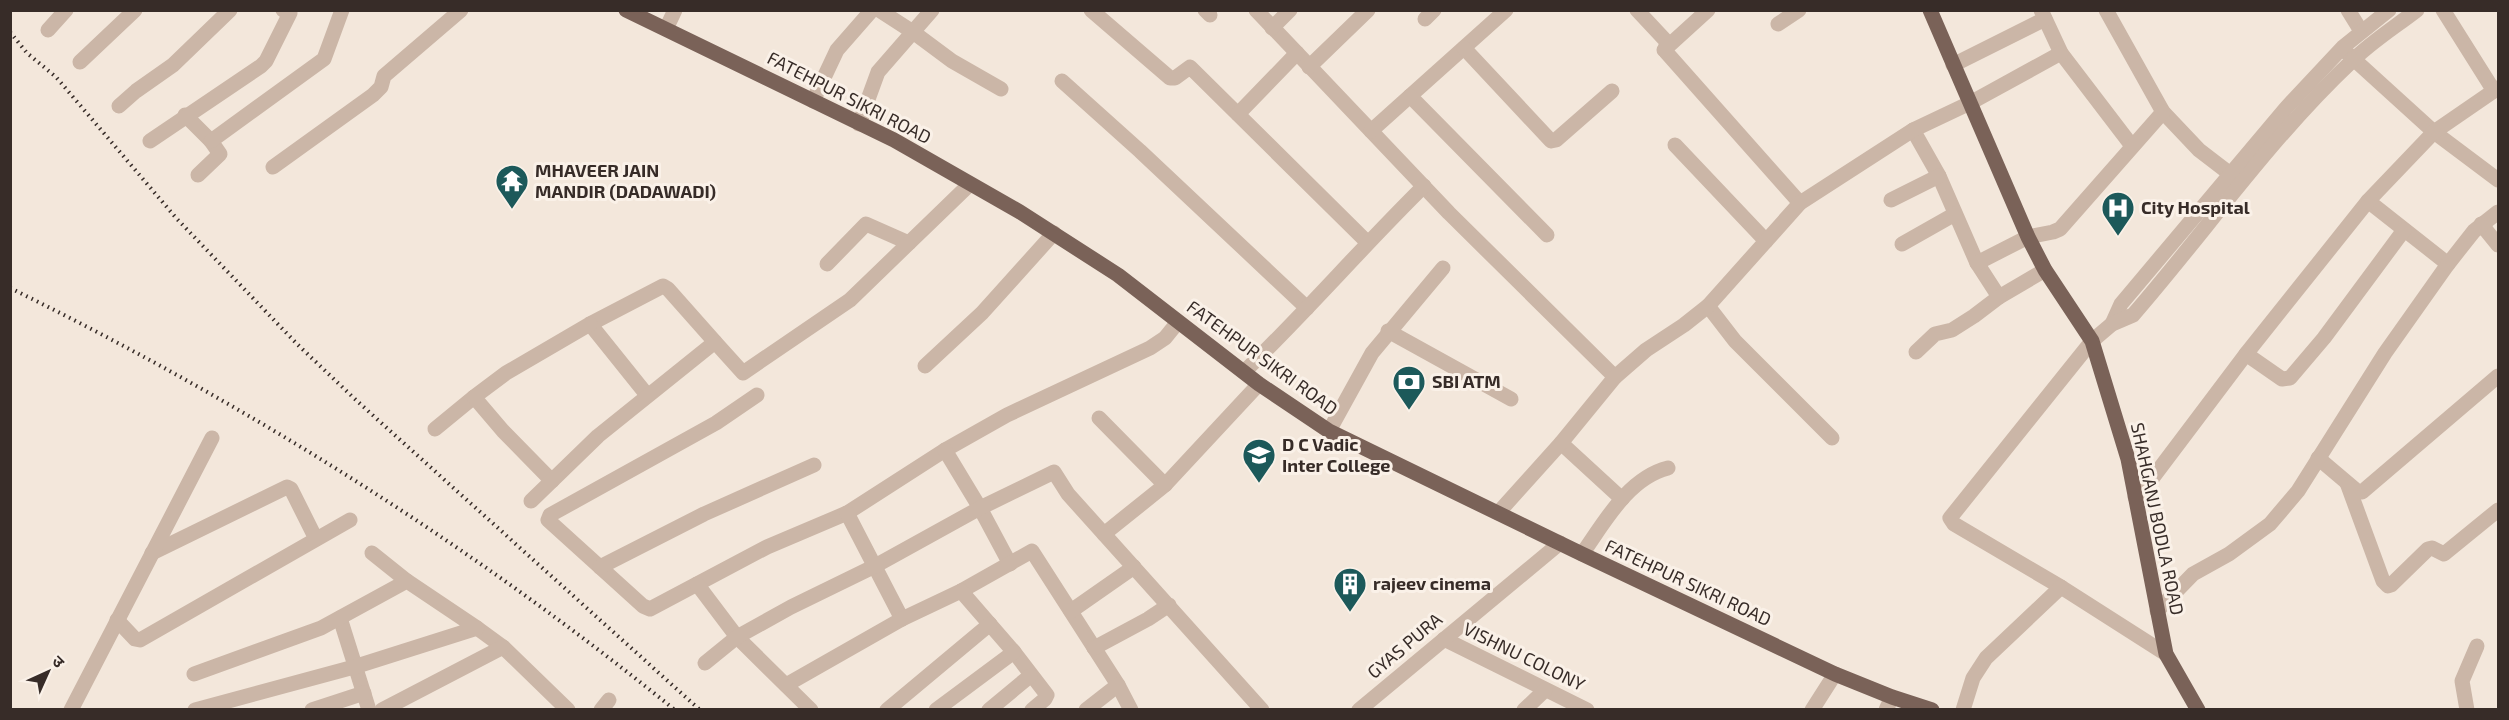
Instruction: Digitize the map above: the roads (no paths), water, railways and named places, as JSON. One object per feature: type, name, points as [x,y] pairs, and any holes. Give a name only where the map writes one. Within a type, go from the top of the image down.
[{"type":"main road","name":"FATEHPUR SIKRI ROAD","points":[[626,10],[894,140],[1054,233],[1118,275],[1259,384],[1329,430],[1582,554],[1835,674],[1889,703],[1932,710]]},
{"type":"main road","name":"SHAHGANJ BODLA ROAD","points":[[1930,10],[2028,237],[2045,270],[2092,341],[2128,459],[2166,654],[2198,710]]},
{"type":"street","points":[[48,30],[66,10]]},
{"type":"street","points":[[80,62],[135,10]]},
{"type":"street","points":[[120,106],[136,91],[172,65],[230,10]]},
{"type":"street","points":[[211,141],[324,59],[342,10]]},
{"type":"street","points":[[273,167],[373,95],[381,87],[384,76],[461,10]]},
{"type":"street","points":[[666,29],[675,10]]},
{"type":"street","points":[[813,101],[837,50],[872,10]]},
{"type":"street","points":[[879,10],[913,32],[951,62],[1001,89]]},
{"type":"street","points":[[859,124],[878,72],[932,10]]},
{"type":"street","points":[[1092,10],[1170,78],[1175,78],[1190,67],[1367,242]]},
{"type":"street","points":[[1256,10],[1534,299],[1615,377]]},
{"type":"street","points":[[1272,28],[1290,10]]},
{"type":"street","points":[[1310,67],[1368,10]]},
{"type":"street","points":[[1371,131],[1506,10]]},
{"type":"street","points":[[1637,10],[1666,41],[1664,50]]},
{"type":"street","points":[[1664,50],[1708,10]]},
{"type":"street","points":[[1778,24],[1799,10]]},
{"type":"street","points":[[2106,10],[2163,112],[2199,150],[2229,173]]},
{"type":"street","points":[[2348,10],[2361,31]]},
{"type":"street","points":[[2112,324],[2121,304],[2229,173],[2343,47],[2389,10]]},
{"type":"street","points":[[2166,654],[2061,587],[1954,524],[1950,518],[2092,341],[2112,324],[2133,315],[2256,164],[2312,101],[2353,59],[2417,10]]},
{"type":"street","points":[[2135,497],[2151,480],[2246,354],[2368,201],[2434,132],[2496,89],[2443,10]]},
{"type":"street","points":[[150,141],[267,61],[288,11]]},
{"type":"street","points":[[1953,65],[2043,15],[2061,53],[2132,146]]},
{"type":"street","points":[[2343,47],[2353,59],[2434,132],[2499,180]]},
{"type":"street","points":[[1464,48],[1551,141],[1556,140],[1611,91]]},
{"type":"street","points":[[1664,50],[1800,204]]},
{"type":"street","points":[[1238,114],[1297,53]]},
{"type":"street","points":[[1498,513],[1615,377],[1646,350],[1708,306],[1800,204],[1913,130],[1970,103],[2061,53]]},
{"type":"street","points":[[1062,81],[1307,308]]},
{"type":"street","points":[[1410,96],[1547,234]]},
{"type":"street","points":[[1977,263],[2028,237],[2060,229],[2163,112]]},
{"type":"street","points":[[185,115],[211,141],[220,154],[198,175]]},
{"type":"street","points":[[1913,130],[1939,176],[1977,263],[1999,297]]},
{"type":"street","points":[[1675,145],[1766,241]]},
{"type":"street","points":[[1891,200],[1939,176]]},
{"type":"street","points":[[435,429],[506,373],[590,324],[663,286],[743,373],[850,300],[970,184]]},
{"type":"street","points":[[1244,372],[1367,242],[1424,186]]},
{"type":"street","points":[[2368,201],[2448,264]]},
{"type":"street","points":[[2157,611],[2193,574],[2229,554],[2270,524],[2298,491],[2385,353],[2448,264],[2481,224],[2499,212]]},
{"type":"street","points":[[1902,244],[1955,214]]},
{"type":"street","points":[[827,264],[866,224],[909,243]]},
{"type":"street","points":[[2481,224],[2499,245]]},
{"type":"street","points":[[2246,354],[2282,379],[2290,378],[2324,338],[2404,230]]},
{"type":"street","points":[[925,366],[982,313],[1054,233]]},
{"type":"street","points":[[1329,430],[1372,353],[1443,268]]},
{"type":"street","points":[[1916,352],[1935,334],[1952,330],[1999,297],[2045,270]]},
{"type":"street","points":[[1708,306],[1735,341],[1832,438]]},
{"type":"street","points":[[757,395],[716,423],[550,514],[548,519],[643,606],[650,609],[767,547],[848,513],[945,450],[1007,415],[1150,348],[1165,338],[1178,322]]},
{"type":"street","points":[[590,324],[647,395]]},
{"type":"street","points":[[1388,332],[1511,399]]},
{"type":"street","points":[[531,501],[598,436],[715,342]]},
{"type":"street","points":[[2318,458],[2357,491],[2362,492],[2499,376]]},
{"type":"street","points":[[1104,534],[1165,485],[1259,384]]},
{"type":"street","points":[[474,397],[503,431],[552,481]]},
{"type":"street","points":[[1099,418],[1165,485]]},
{"type":"street","points":[[71,710],[212,438]]},
{"type":"street","points":[[1561,442],[1622,499]]},
{"type":"street","points":[[945,450],[1010,564]]},
{"type":"street","points":[[600,567],[705,514],[814,465]]},
{"type":"street","points":[[1582,554],[1622,499],[1648,475],[1668,468]]},
{"type":"street","points":[[705,663],[737,637],[791,607],[875,566],[980,508],[1053,472],[1068,494],[1262,710]]},
{"type":"street","points":[[2347,483],[2384,581],[2388,586],[2428,549],[2432,548],[2444,554],[2499,510]]},
{"type":"street","points":[[152,553],[287,487],[291,489],[316,539]]},
{"type":"street","points":[[848,513],[902,620]]},
{"type":"street","points":[[117,620],[135,639],[140,640],[350,520]]},
{"type":"street","name":"GYAS PURA","points":[[1359,710],[1560,543]]},
{"type":"street","points":[[786,685],[1032,551],[1118,685],[1131,710]]},
{"type":"street","points":[[372,553],[407,581],[502,647],[568,710]]},
{"type":"street","points":[[1071,611],[1134,567]]},
{"type":"street","points":[[194,674],[321,628],[407,581]]},
{"type":"street","points":[[697,584],[737,637],[811,710]]},
{"type":"street","points":[[1963,710],[1973,678],[1986,658],[2061,587]]},
{"type":"street","points":[[961,591],[1014,652],[1047,697],[1032,710]]},
{"type":"street","points":[[1094,648],[1168,605]]},
{"type":"street","points":[[340,618],[369,710]]},
{"type":"street","points":[[887,710],[990,624]]},
{"type":"street","points":[[195,710],[354,667],[477,628]]},
{"type":"street","name":"VISHNU COLONY","points":[[1444,639],[1587,710]]},
{"type":"street","points":[[2467,710],[2462,681],[2478,646]]},
{"type":"street","points":[[382,710],[502,647]]},
{"type":"street","points":[[936,710],[1014,652]]},
{"type":"street","points":[[1812,710],[1835,674]]},
{"type":"street","points":[[990,710],[1030,676]]},
{"type":"street","points":[[1086,710],[1118,685]]},
{"type":"street","points":[[1524,710],[1545,690]]},
{"type":"street","points":[[312,710],[364,693]]},
{"type":"railway","points":[[10,32],[27,53],[56,77],[177,219],[297,344],[357,401],[700,710]]},
{"type":"railway","points":[[10,288],[185,380],[354,480],[518,590],[675,710]]},
{"type":"place","name":"MHAVEER JAIN MANDIR (DADAWADI)","points":[[512,210]]},
{"type":"place","name":"City Hospital","points":[[2118,237]]},
{"type":"place","name":"SBI ATM","points":[[1409,411]]},
{"type":"place","name":"D C Vadic Inter College","points":[[1259,484]]},
{"type":"place","name":"rajeev cinema","points":[[1350,613]]}]
